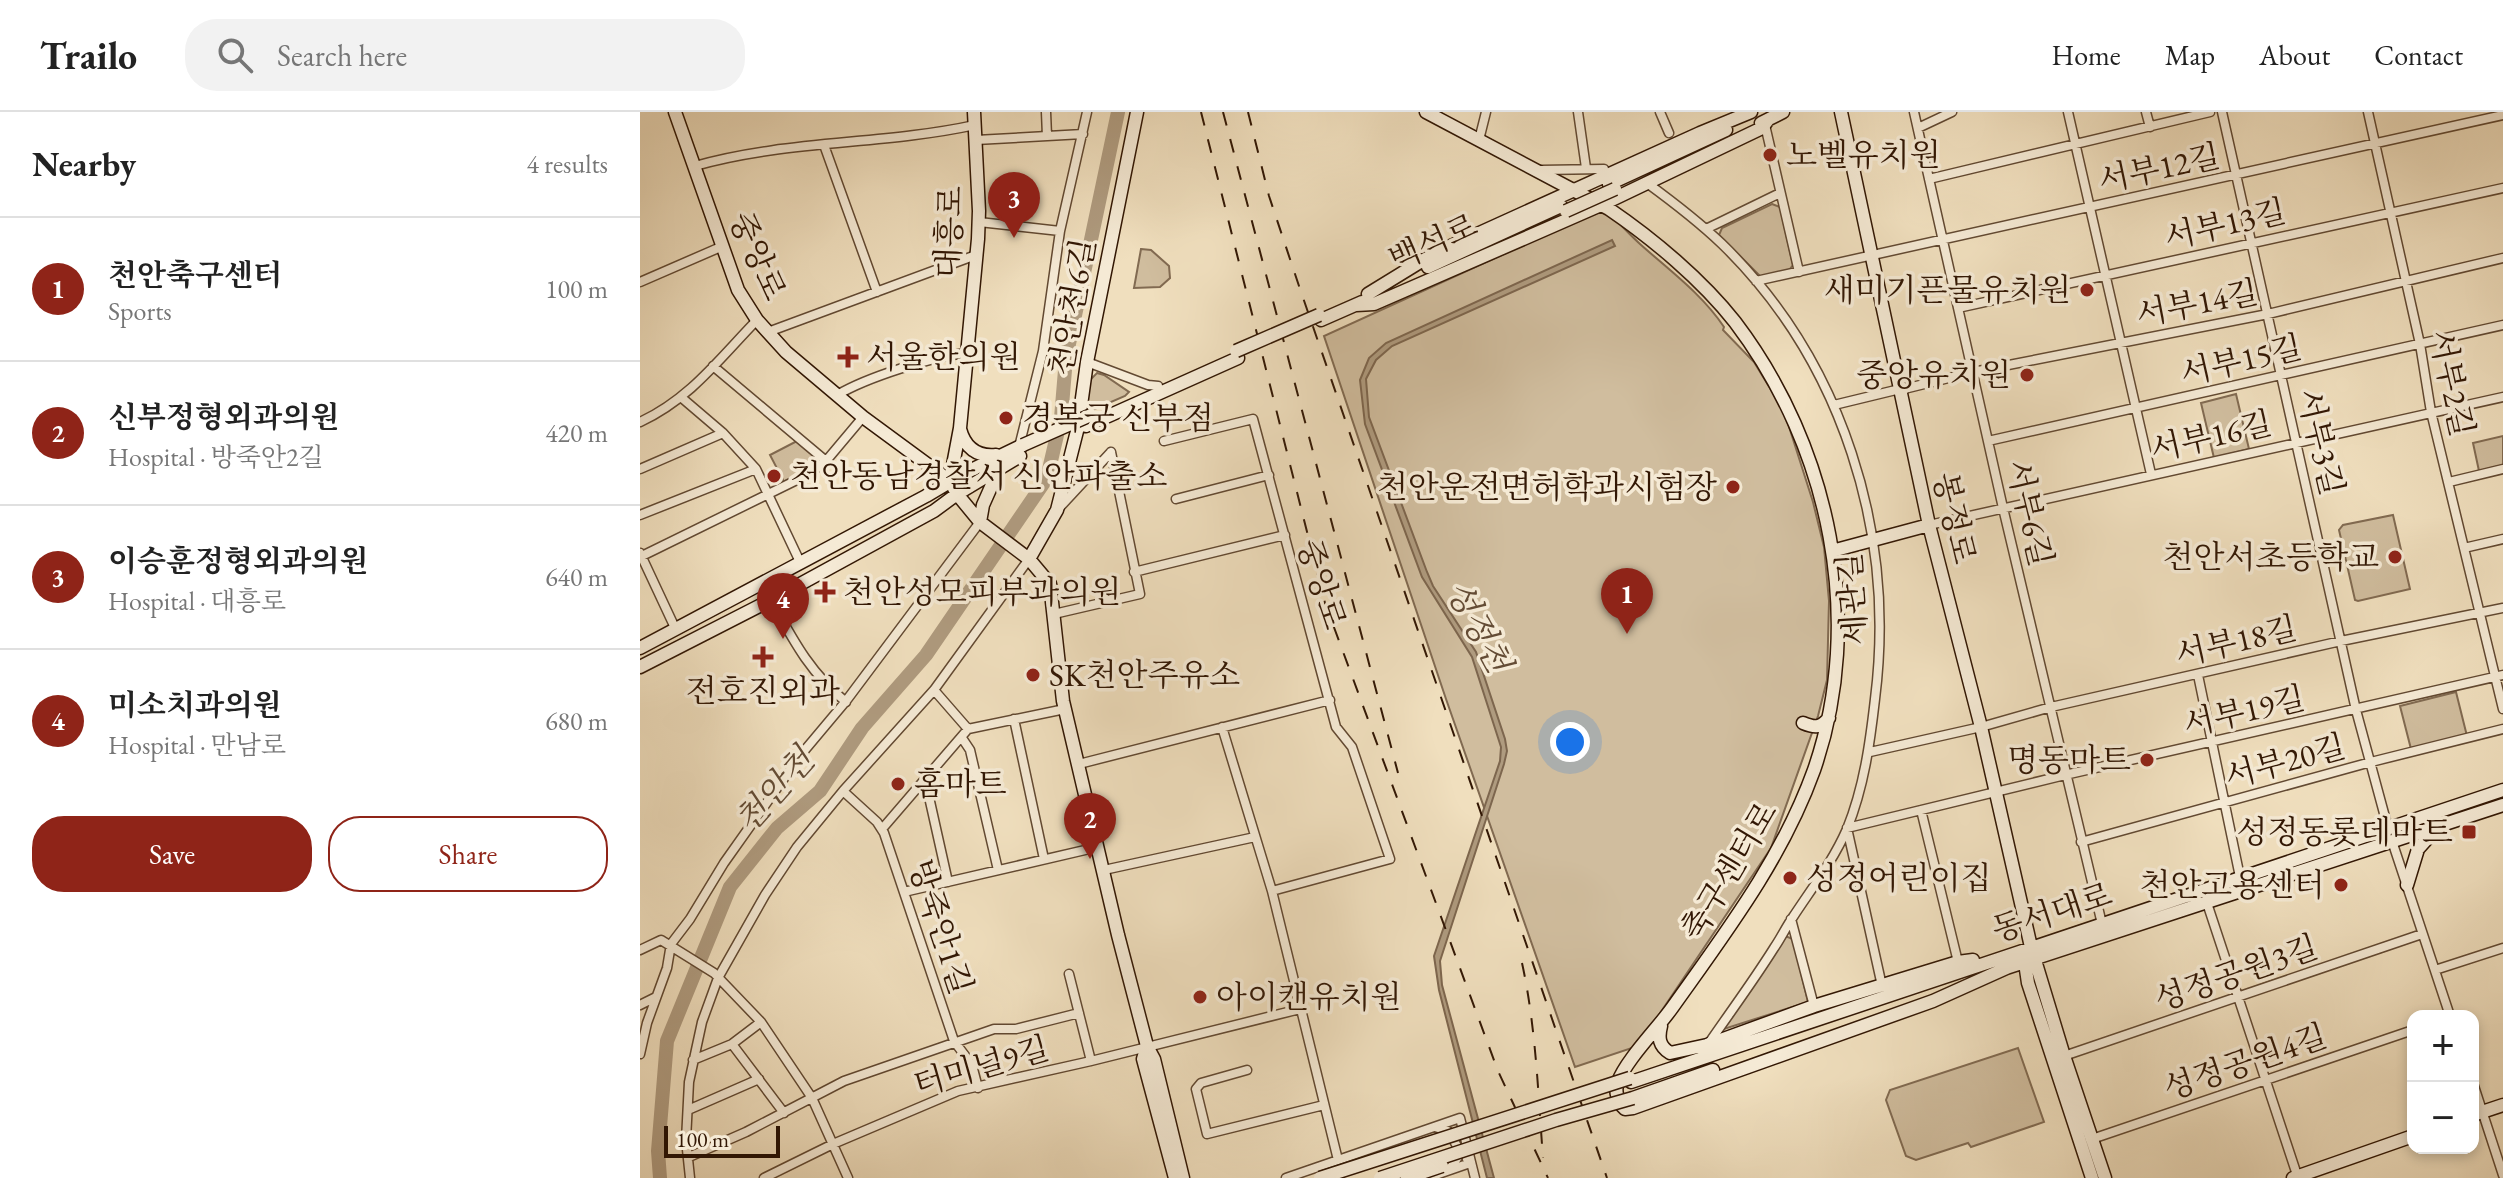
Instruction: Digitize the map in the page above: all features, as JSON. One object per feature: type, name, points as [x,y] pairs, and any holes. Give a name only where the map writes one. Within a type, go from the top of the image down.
[{"type":"street","name":"중앙로","points":[[675,112],[738,290],[757,320],[786,352],[863,417],[950,481]]},
{"type":"street","points":[[1046,112],[1047,136]]},
{"type":"street","points":[[640,667],[934,511],[1001,465],[1017,450],[1048,328],[1060,231],[1087,112]]},
{"type":"street","name":"천안천6길","points":[[1057,510],[1078,427],[1087,362],[1137,112]]},
{"type":"street","name":"축구센터로","points":[[1426,112],[1575,189],[1637,228],[1711,295],[1746,337],[1784,401],[1813,470],[1832,551],[1837,630],[1834,696],[1814,770],[1771,864],[1737,917],[1617,1083],[1621,1105],[1625,1109],[1633,1108],[1933,1001],[2022,956]]},
{"type":"street","points":[[1479,140],[1486,112]]},
{"type":"street","points":[[1578,112],[1586,168]]},
{"type":"street","points":[[1660,112],[1669,133]]},
{"type":"street","points":[[1368,294],[1425,259],[1751,112]]},
{"type":"street","points":[[1564,208],[1783,112]]},
{"type":"street","name":"봉정로","points":[[1841,112],[1929,525],[1981,727],[2028,933],[2022,956],[2037,1013],[2092,1178]]},
{"type":"street","name":"서부6길","points":[[1914,112],[2003,508],[2102,924]]},
{"type":"street","points":[[1918,128],[1952,112]]},
{"type":"street","points":[[2068,112],[2151,474]]},
{"type":"street","points":[[2146,112],[2150,127]]},
{"type":"street","points":[[1929,179],[2210,112]]},
{"type":"street","name":"서부3길","points":[[2222,112],[2356,710],[2390,835],[2448,1010]]},
{"type":"street","name":"서부2길","points":[[2368,112],[2420,344],[2431,412],[2499,676],[2503,709]]},
{"type":"street","name":"서부12길","points":[[1756,281],[2503,115]]},
{"type":"street","points":[[695,166],[726,157],[880,137],[939,133],[975,118]]},
{"type":"street","name":"대흥로","points":[[950,481],[960,428],[979,222],[975,118]]},
{"type":"street","points":[[1356,305],[1374,304],[1601,205],[1766,119]]},
{"type":"street","points":[[1766,119],[1799,272]]},
{"type":"street","points":[[976,140],[1083,134]]},
{"type":"street","points":[[824,145],[877,292]]},
{"type":"street","points":[[1538,170],[1604,169]]},
{"type":"street","name":"세관길","points":[[1647,183],[1706,229],[1756,281],[1824,383],[1856,462],[1868,507],[1880,601],[1880,660],[1870,752],[1847,828],[1824,872],[1707,1045]]},
{"type":"street","name":"서부13길","points":[[1958,308],[2503,188]]},
{"type":"street","points":[[1706,229],[1780,193]]},
{"type":"street","name":"백석로","points":[[1320,318],[1564,208]]},
{"type":"street","name":"백석로","points":[[1320,318],[1356,305],[1564,208]]},
{"type":"street","points":[[979,222],[1060,231]]},
{"type":"street","points":[[640,282],[723,246]]},
{"type":"street","points":[[768,332],[976,255]]},
{"type":"street","name":"서부14길","points":[[1834,405],[1973,372],[2268,314],[2503,258]]},
{"type":"street","points":[[640,648],[801,564],[950,481],[1320,318]]},
{"type":"street","points":[[640,422],[682,398],[757,320]]},
{"type":"street","name":"서부15길","points":[[1988,441],[2503,325]]},
{"type":"street","points":[[837,395],[853,386],[946,355],[966,353]]},
{"type":"street","points":[[1089,421],[1141,388],[1158,386],[1237,354]]},
{"type":"street","points":[[1087,362],[1141,388]]},
{"type":"street","points":[[713,366],[826,461]]},
{"type":"street","name":"서부16길","points":[[1929,525],[2503,397]]},
{"type":"street","points":[[682,398],[723,433],[756,469],[801,564]]},
{"type":"street","points":[[676,630],[641,555],[809,474],[826,461],[863,417]]},
{"type":"street","points":[[1164,441],[1253,419],[1285,535]]},
{"type":"street","points":[[960,428],[965,443],[976,452],[992,456],[1017,450]]},
{"type":"street","points":[[640,469],[723,433]]},
{"type":"street","name":"천안천6길","points":[[1026,556],[1057,510],[1111,452],[1140,594],[1054,614]]},
{"type":"street","points":[[640,1054],[667,968],[671,944],[799,757],[846,702],[980,522],[983,505],[1001,465]]},
{"type":"street","points":[[640,515],[756,469]]},
{"type":"street","points":[[2449,482],[2503,469]]},
{"type":"street","points":[[1176,499],[1269,475]]},
{"type":"street","points":[[950,481],[980,522],[1026,556],[1050,584],[1065,709],[1147,1046],[1154,1059],[1183,1178]]},
{"type":"street","points":[[895,513],[902,512],[908,516],[904,528]]},
{"type":"street","points":[[1832,551],[1929,525]]},
{"type":"street","name":"중앙로","points":[[1134,572],[1285,535],[1336,727],[1352,747],[1390,859],[1272,891]]},
{"type":"street","points":[[2464,548],[2503,539]]},
{"type":"street","points":[[690,1178],[686,1140],[693,1060],[716,975],[797,847],[934,690],[1026,556]]},
{"type":"street","points":[[771,600],[803,657],[824,684],[846,702]]},
{"type":"street","name":"서부18길","points":[[1870,752],[2341,641],[2503,608]]},
{"type":"street","points":[[2198,675],[2240,877]]},
{"type":"street","name":"서부19길","points":[[1847,828],[2499,676]]},
{"type":"street","points":[[934,690],[968,729]]},
{"type":"street","points":[[1079,764],[1330,700]]},
{"type":"street","points":[[882,829],[968,729],[1065,709]]},
{"type":"street","points":[[1803,723],[1822,726],[1829,718]]},
{"type":"street","points":[[1014,719],[1044,859]]},
{"type":"street","points":[[1222,727],[1272,891],[1338,1160]]},
{"type":"street","name":"서부20길","points":[[2081,842],[2503,729]]},
{"type":"street","points":[[962,738],[970,750],[998,870]]},
{"type":"street","points":[[925,779],[948,882]]},
{"type":"street","name":"동서대로","points":[[1891,995],[2207,903],[2503,790]]},
{"type":"street","name":"방죽안1길","points":[[843,791],[882,829],[954,1041],[972,1065],[978,1088]]},
{"type":"street","name":"동서대로","points":[[2022,956],[2102,924],[2240,877],[2390,835],[2438,827],[2503,805]]},
{"type":"street","points":[[1921,810],[1958,962]]},
{"type":"street","points":[[2407,885],[2418,849],[2438,827]]},
{"type":"street","points":[[1847,828],[1891,995]]},
{"type":"street","points":[[1104,870],[1255,837]]},
{"type":"street","points":[[904,892],[1098,847]]},
{"type":"street","points":[[2207,903],[2296,1178],[2407,1138]]},
{"type":"street","points":[[1791,919],[1814,1006]]},
{"type":"street","name":"성정공원3길","points":[[2064,1056],[2422,934]]},
{"type":"street","points":[[640,950],[661,940],[671,944],[716,975],[761,1022],[812,1098],[848,1178]]},
{"type":"street","points":[[2435,970],[2503,948]]},
{"type":"street","points":[[1407,1178],[1546,1132],[1633,1098],[1891,995],[1958,962],[2022,956]]},
{"type":"street","name":"봉정로","points":[[2022,956],[2064,1056],[2105,1178]]},
{"type":"street","points":[[1069,974],[1091,1061]]},
{"type":"street","points":[[1662,1023],[1658,1037],[1670,1053],[1707,1045],[1814,1006],[1891,995]]},
{"type":"street","points":[[1346,1178],[1891,995]]},
{"type":"street","points":[[640,1005],[656,997]]},
{"type":"street","points":[[1147,1046],[1300,1009]]},
{"type":"street","points":[[689,1157],[844,1081],[994,1029],[1016,1029],[1079,1013]]},
{"type":"street","points":[[693,1060],[732,1044],[761,1022]]},
{"type":"street","name":"성정공원4길","points":[[2092,1139],[2407,1032]]},
{"type":"street","points":[[732,1044],[784,1113]]},
{"type":"street","points":[[1147,1046],[1143,1059],[1175,1178]]},
{"type":"street","name":"터미널9길","points":[[764,1178],[833,1144],[958,1091],[1147,1046]]},
{"type":"street","points":[[1320,1178],[1576,1093],[1723,1050]]},
{"type":"street","points":[[1247,1070],[1201,1083],[1196,1089],[1207,1134],[1324,1105]]},
{"type":"street","points":[[688,1110],[759,1079]]},
{"type":"street","points":[[1380,1178],[1633,1098]]},
{"type":"street","points":[[2479,1114],[2503,1105]]},
{"type":"street","points":[[2479,1116],[2503,1175]]},
{"type":"street","points":[[1286,1178],[1460,1118],[1475,1178]]},
{"type":"street","points":[[1435,1127],[1448,1131],[1470,1163]]},
{"type":"street","points":[[1449,1171],[1458,1157],[1457,1146]]},
{"type":"street","points":[[1427,1178],[1470,1163]]},
{"type":"shaded area","points":[[1772,204],[1780,207],[1793,265],[1789,270],[1761,277],[1719,235],[1722,228]]},
{"type":"shaded area","points":[[1605,208],[1635,240],[1706,304],[1724,327],[1723,330],[1754,362],[1784,411],[1824,547],[1829,601],[1827,680],[1818,716],[1771,848],[1638,1046],[1575,1067],[1446,699],[1324,336]]},
{"type":"shaded area","points":[[1612,240],[1615,246],[1392,346],[1376,360],[1366,379],[1369,417],[1427,572],[1476,652],[1507,751],[1440,961],[1442,985],[1494,1178],[1487,1178],[1439,990],[1434,956],[1500,761],[1501,747],[1472,657],[1422,577],[1365,424],[1360,380],[1369,358],[1386,343]]},
{"type":"shaded area","points":[[1141,249],[1151,250],[1169,266],[1170,278],[1160,287],[1134,288]]},
{"type":"shaded area","points":[[1097,373],[1129,392],[1085,412],[1089,381]]},
{"type":"shaded area","points":[[2236,394],[2249,449],[2214,458],[2201,403]]},
{"type":"shaded area","points":[[2503,436],[2503,465],[2479,471],[2473,443]]},
{"type":"shaded area","points":[[797,441],[820,460],[784,482],[770,455]]},
{"type":"shaded area","points":[[2393,515],[2410,589],[2355,600],[2339,530],[2343,525]]},
{"type":"shaded area","points":[[2456,692],[2467,736],[2411,749],[2400,706]]},
{"type":"shaded area","points":[[1785,936],[1793,939],[1808,1002],[1724,1029],[1723,1025]]},
{"type":"shaded area","points":[[2018,1048],[2044,1122],[1971,1147],[1968,1143],[1916,1160],[1906,1156],[1886,1100],[1890,1090]]},
{"type":"waterway","name":"천안천","points":[[660,1178],[658,1151],[667,1041],[730,887],[777,828],[820,791],[862,728],[926,655],[1047,478],[1061,418],[1066,358],[1118,112]]},
{"type":"railway","points":[[1201,112],[1325,603],[1498,1071],[1548,1178]]},
{"type":"railway","points":[[1223,112],[1398,773]]},
{"type":"railway","points":[[1248,112],[1269,196],[1300,289],[1607,1178]]},
{"type":"railway","points":[[1522,963],[1533,1036],[1543,1158]]},
{"type":"place","name":"노벨유치원","points":[[1770,155]]},
{"type":"place","name":"이승훈정형외과의원","points":[[1014,238]]},
{"type":"place","name":"새미기픈물유치원","points":[[2087,290]]},
{"type":"place","name":"서울한의원","points":[[848,357]]},
{"type":"place","name":"중앙유치원","points":[[2027,375]]},
{"type":"place","name":"경복궁 신부점","points":[[1006,418]]},
{"type":"place","name":"천안동남경찰서 신안파출소","points":[[774,476]]},
{"type":"place","name":"천안운전면허학과시험장","points":[[1733,487]]},
{"type":"place","name":"천안서초등학교","points":[[2395,557]]},
{"type":"place","name":"천안성모피부과의원","points":[[825,592]]},
{"type":"place","name":"천안축구센터","points":[[1627,634]]},
{"type":"place","name":"미소치과의원","points":[[783,639]]},
{"type":"place","name":"전호진외과","points":[[763,657]]},
{"type":"place","name":"SK천안주유소","points":[[1033,675]]},
{"type":"place","name":"명동마트","points":[[2147,760]]},
{"type":"place","name":"홈마트","points":[[898,784]]},
{"type":"place","name":"성정동롯데마트","points":[[2469,832]]},
{"type":"place","name":"신부정형외과의원","points":[[1090,859]]},
{"type":"place","name":"성정어린이집","points":[[1790,878]]},
{"type":"place","name":"천안고용센터","points":[[2341,885]]},
{"type":"place","name":"아이캔유치원","points":[[1200,997]]},
{"type":"water label","name":"성정천","points":[[1479,626]]}]
